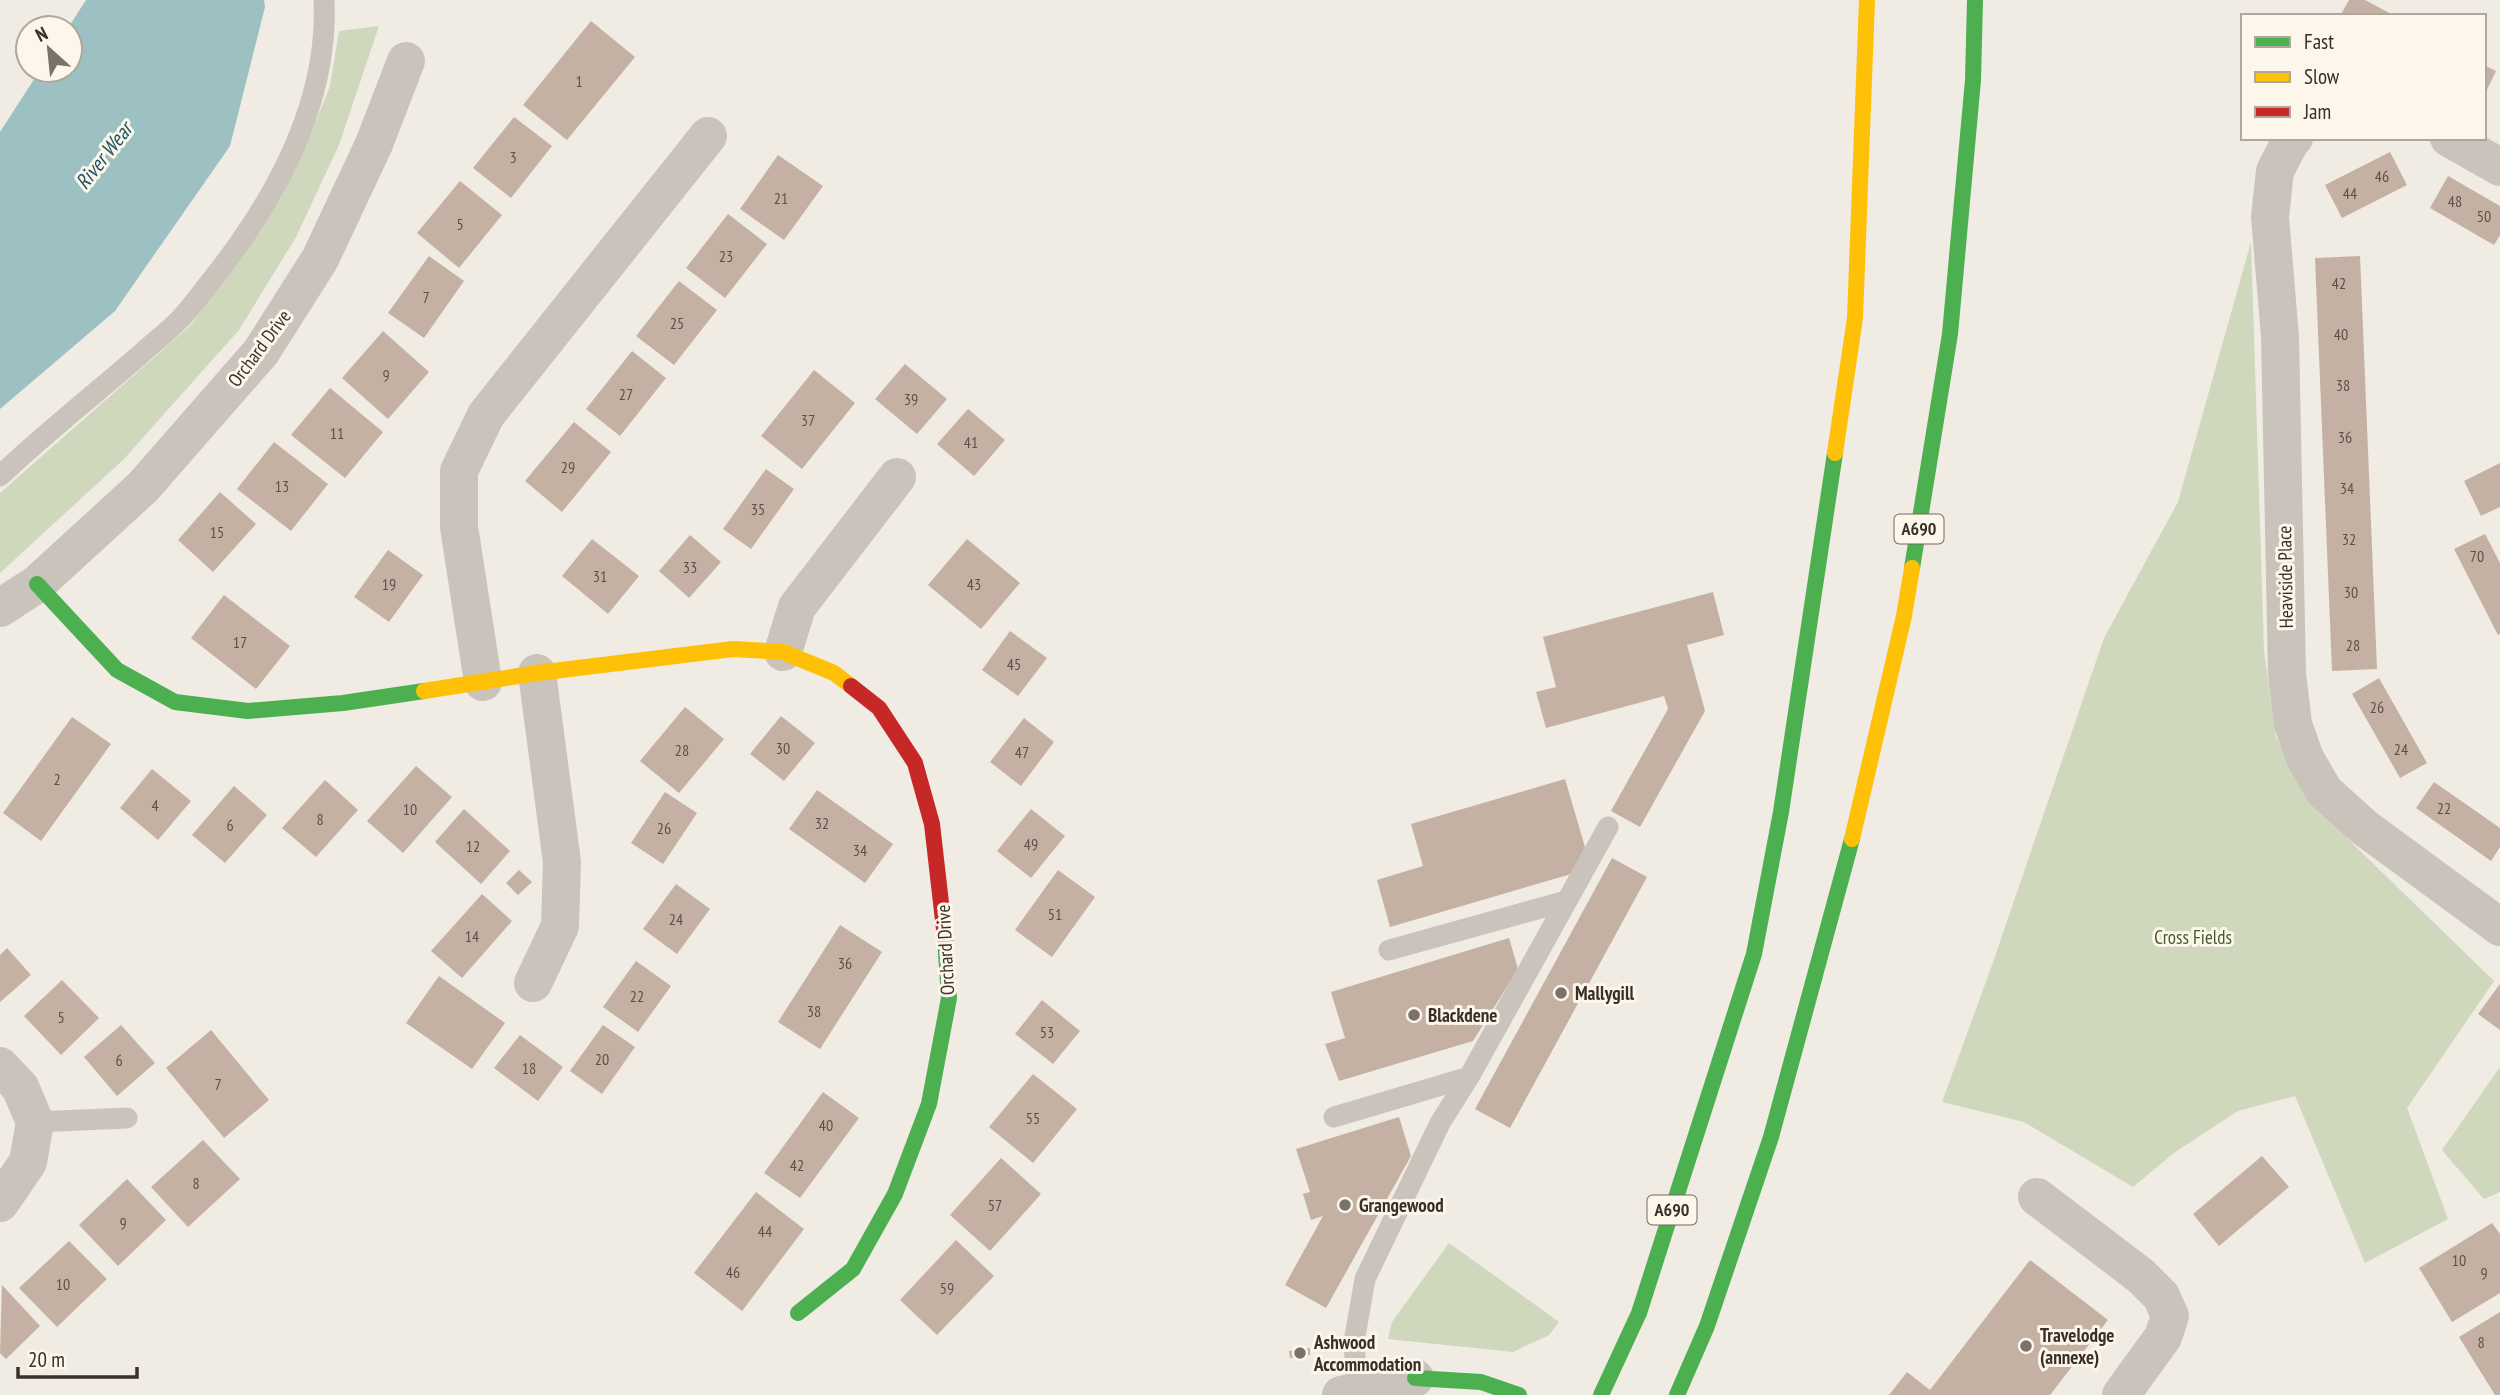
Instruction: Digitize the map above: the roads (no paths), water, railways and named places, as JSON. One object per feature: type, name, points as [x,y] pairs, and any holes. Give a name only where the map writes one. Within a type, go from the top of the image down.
[{"type":"main road","name":"A690","points":[[1601,1395],[1639,1312],[1754,954],[1781,812],[1855,318],[1867,0]]},
{"type":"main road","name":"A690","points":[[1678,1395],[1707,1326],[1771,1137],[1847,856],[1904,616],[1950,334],[1973,80],[1975,0]]},
{"type":"main road","name":"Orchard Drive","points":[[37,584],[117,670],[175,702],[248,711],[342,703],[537,673],[733,649],[783,652],[834,673],[879,708],[915,763],[932,824],[942,898],[949,998],[929,1104],[895,1194],[853,1269],[798,1313]]},
{"type":"main road","points":[[1417,1387],[1466,1378],[1508,1389],[1519,1395]]},
{"type":"street","name":"Orchard Drive","points":[[0,608],[37,584],[143,487],[261,352],[320,259],[374,144],[406,61]]},
{"type":"street","points":[[483,682],[459,527],[459,471],[486,415],[708,136]]},
{"type":"street","name":"Heaviside Place","points":[[2292,140],[2275,171],[2270,217],[2280,337],[2287,674],[2293,724],[2305,758],[2324,791],[2365,828],[2500,927]]},
{"type":"street","points":[[2453,140],[2500,167]]},
{"type":"street","points":[[783,652],[797,607],[897,477]]},
{"type":"street","points":[[533,983],[561,926],[562,862],[537,673]]},
{"type":"street","points":[[0,1066],[20,1087],[35,1122],[28,1162],[0,1203]]},
{"type":"street","points":[[2037,1196],[2141,1276],[2161,1296],[2170,1316],[2163,1337],[2121,1395]]},
{"type":"street","points":[[1349,1393],[1417,1387]]},
{"type":"lane","points":[[0,476],[32,445],[181,318],[235,250],[277,186],[304,121],[319,67],[325,21],[324,0]]},
{"type":"lane","points":[[1349,1393],[1354,1342],[1365,1279],[1440,1123],[1469,1077],[1608,827]]},
{"type":"lane","points":[[1389,950],[1566,901]]},
{"type":"lane","points":[[1334,1117],[1469,1077]]},
{"type":"lane","points":[[35,1122],[127,1118]]},
{"type":"water","name":"River Wear","points":[[86,0],[264,0],[265,7],[230,146],[115,311],[0,409],[0,132],[31,84],[84,84],[84,14],[77,14]]},
{"type":"place","name":"Mallygill","points":[[1561,993]]},
{"type":"place","name":"Blackdene","points":[[1414,1015]]},
{"type":"place","name":"Grangewood","points":[[1345,1205]]},
{"type":"place","name":"Travelodge (annexe)","points":[[2026,1346]]},
{"type":"place","name":"Ashwood Accommodation","points":[[1300,1353]]},
{"type":"park label","name":"Cross Fields","points":[[2193,937]]}]
